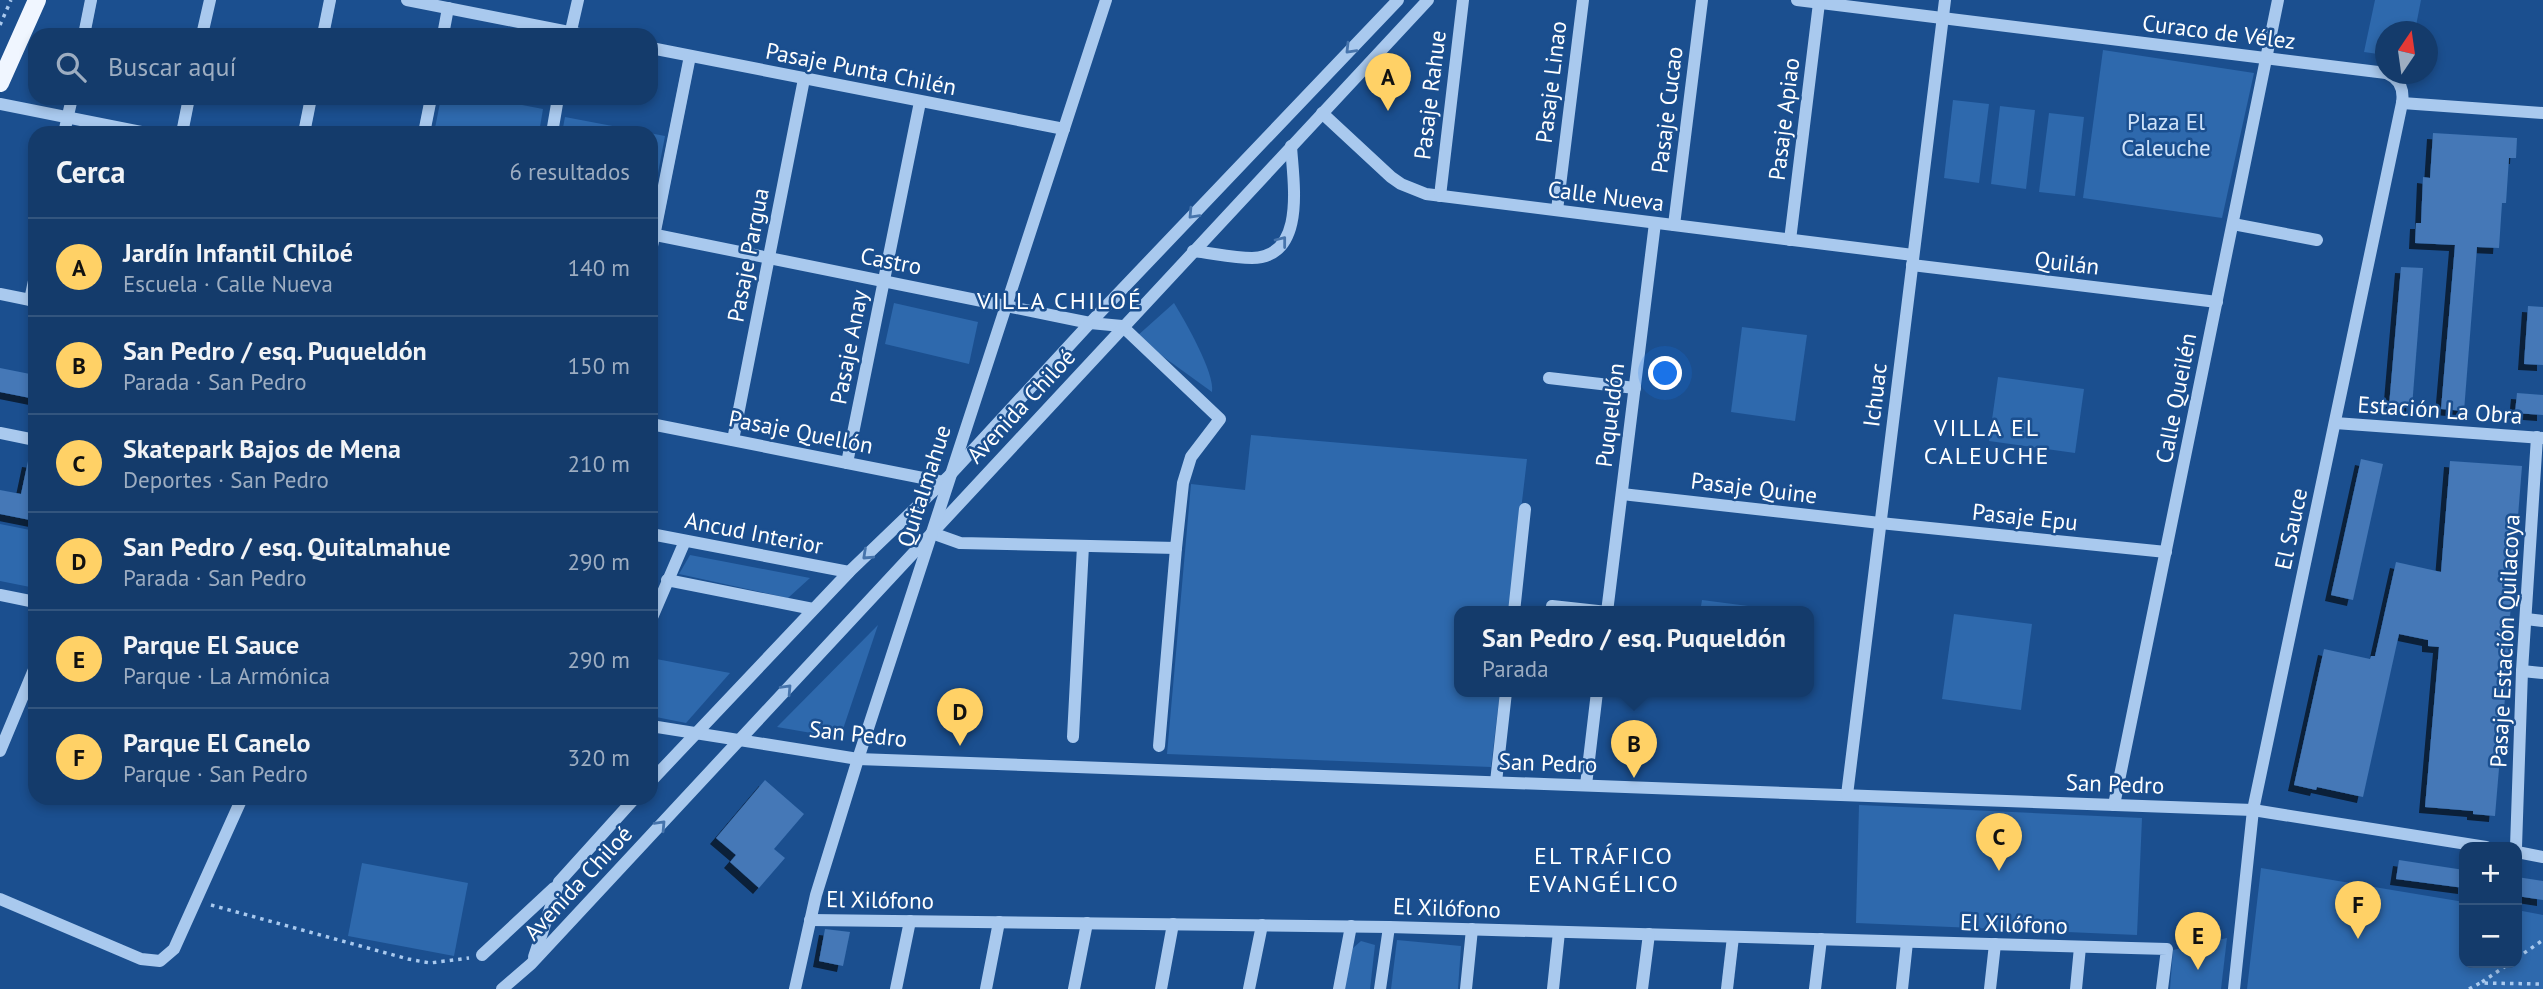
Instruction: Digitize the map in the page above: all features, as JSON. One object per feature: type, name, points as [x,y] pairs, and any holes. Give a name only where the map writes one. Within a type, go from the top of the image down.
[{"type":"main road","points":[[0,83],[37,0]]},
{"type":"street","points":[[86,28],[92,0]]},
{"type":"street","points":[[204,28],[210,0]]},
{"type":"street","points":[[324,28],[330,0]]},
{"type":"street","points":[[407,0],[542,28]]},
{"type":"street","points":[[571,28],[578,0]]},
{"type":"street","name":"Quitalmahue","points":[[795,989],[810,920],[858,759],[932,533],[946,479],[1106,0]]},
{"type":"street","name":"Avenida Chiloé","points":[[658,774],[849,572],[946,479],[1090,323],[1398,0]]},
{"type":"street","name":"Avenida Chiloé","points":[[502,989],[531,964],[1428,0]]},
{"type":"street","name":"Pasaje Rahue","points":[[1440,196],[1463,0]]},
{"type":"street","name":"Pasaje Linao","points":[[1556,211],[1583,0]]},
{"type":"street","name":"Pasaje Cucao","points":[[1674,225],[1702,0]]},
{"type":"street","name":"Curaco de Vélez","points":[[1797,0],[2375,74]]},
{"type":"street","name":"Ichuac","points":[[1847,795],[1945,0]]},
{"type":"street","name":"Calle Queilén","points":[[2114,805],[2278,0]]},
{"type":"street","name":"Pasaje Apiao","points":[[1790,240],[1819,3]]},
{"type":"street","points":[[444,28],[448,8]]},
{"type":"street","name":"Pasaje Punta Chilén","points":[[658,49],[1064,129]]},
{"type":"street","points":[[658,211],[690,56]]},
{"type":"street","name":"Pasaje Pargua","points":[[733,440],[804,79]]},
{"type":"street","name":"El Sauce","points":[[2234,989],[2253,810],[2402,103],[2403,95],[2395,84]]},
{"type":"street","name":"Pasaje Anay","points":[[847,463],[920,102]]},
{"type":"street","points":[[2402,103],[2543,113]]},
{"type":"street","points":[[0,104],[112,126]]},
{"type":"street","points":[[66,126],[71,105]]},
{"type":"street","points":[[184,126],[188,105]]},
{"type":"street","points":[[305,126],[310,105]]},
{"type":"street","points":[[425,126],[429,105]]},
{"type":"street","points":[[553,126],[557,105]]},
{"type":"street","name":"Calle Nueva","points":[[1322,113],[1391,177],[1413,190],[1440,196],[1790,240],[1913,260]]},
{"type":"street","points":[[1193,251],[1251,258],[1267,255],[1280,246],[1289,232],[1294,212],[1291,146]]},
{"type":"street","name":"Puqueldón","points":[[1608,606],[1655,223]]},
{"type":"street","points":[[2233,224],[2317,240]]},
{"type":"street","name":"Castro","points":[[658,236],[1090,323],[1122,326]]},
{"type":"street","name":"Quilán","points":[[1913,260],[2217,302]]},
{"type":"street","points":[[0,294],[28,300]]},
{"type":"street","points":[[1122,326],[1220,419],[1191,457],[1183,483],[1159,746]]},
{"type":"street","points":[[1549,378],[1635,388]]},
{"type":"street","name":"Estación La Obra","points":[[2335,423],[2540,438]]},
{"type":"street","name":"Pasaje Quellón","points":[[658,425],[847,463],[946,479]]},
{"type":"street","points":[[0,433],[28,439]]},
{"type":"street","name":"Pasaje Estación Quilacoya","points":[[2516,842],[2522,671],[2540,438]]},
{"type":"street","name":"Pasaje Quine","points":[[1622,494],[1880,523]]},
{"type":"street","points":[[1515,606],[1525,509]]},
{"type":"street","name":"Pasaje Epu","points":[[1880,523],[2166,552]]},
{"type":"street","points":[[932,533],[960,542],[1176,548]]},
{"type":"street","name":"Ancud Interior","points":[[658,535],[849,572]]},
{"type":"street","points":[[658,602],[685,541]]},
{"type":"street","points":[[1073,737],[1083,546]]},
{"type":"street","points":[[667,580],[813,609]]},
{"type":"street","points":[[0,594],[28,600]]},
{"type":"street","points":[[2526,619],[2543,621]]},
{"type":"street","points":[[2522,671],[2543,673]]},
{"type":"street","points":[[0,751],[28,684]]},
{"type":"street","points":[[1496,782],[1505,697]]},
{"type":"street","points":[[1586,785],[1596,697]]},
{"type":"street","name":"San Pedro","points":[[658,727],[858,759],[2253,810],[2459,843]]},
{"type":"street","points":[[0,899],[141,959],[160,961],[174,949],[239,805]]},
{"type":"street","name":"Avenida Chiloé","points":[[531,964],[559,883],[629,805]]},
{"type":"street","points":[[2522,853],[2543,857]]},
{"type":"street","points":[[482,955],[559,883]]},
{"type":"street","name":"El Xilófono","points":[[810,920],[1351,926],[2167,949],[2162,989]]},
{"type":"street","points":[[896,989],[910,921]]},
{"type":"street","points":[[986,989],[999,922]]},
{"type":"street","points":[[1074,989],[1087,923]]},
{"type":"street","points":[[1161,989],[1173,924]]},
{"type":"street","points":[[1249,989],[1262,925]]},
{"type":"street","points":[[1339,989],[1351,926]]},
{"type":"street","points":[[1380,989],[1389,927]]},
{"type":"street","points":[[1466,989],[1472,929]]},
{"type":"street","points":[[1553,989],[1559,932]]},
{"type":"street","points":[[1642,989],[1649,934]]},
{"type":"street","points":[[1727,989],[1733,937]]},
{"type":"street","points":[[1815,989],[1821,939]]},
{"type":"street","points":[[1902,989],[1907,942]]},
{"type":"street","points":[[1990,989],[1995,944]]},
{"type":"street","points":[[2076,989],[2080,947]]},
{"type":"path","points":[[0,25],[11,0]]},
{"type":"path","points":[[195,901],[408,959],[430,963],[459,961],[482,955]]},
{"type":"path","points":[[2522,955],[2543,940]]},
{"type":"path","points":[[2469,989],[2502,968]]},
{"type":"path","points":[[2480,983],[2543,984]]},
{"type":"green space","points":[[2375,0],[2421,0],[2417,21],[2375,21],[2375,54],[2364,52]]},
{"type":"green space","name":"Plaza El Caleuche","points":[[2103,50],[2254,73],[2222,218],[2083,198]]},
{"type":"green space","points":[[1953,100],[1989,104],[1979,183],[1944,178]]},
{"type":"green space","points":[[440,105],[522,105],[543,109],[540,126],[435,126]]},
{"type":"green space","points":[[2000,106],[2035,110],[2026,189],[1991,184]]},
{"type":"green space","points":[[2049,113],[2084,117],[2075,196],[2039,192]]},
{"type":"green space","points":[[565,117],[612,126],[563,126]]},
{"type":"green space","points":[[658,134],[665,136],[658,173]]},
{"type":"green space","points":[[894,303],[978,322],[969,364],[885,344]]},
{"type":"green space","points":[[1174,303],[1204,360],[1212,383],[1212,392],[1136,337]]},
{"type":"green space","points":[[1742,327],[1807,335],[1795,421],[1731,412]]},
{"type":"green space","points":[[1998,377],[2084,389],[2075,453],[1989,441]]},
{"type":"green space","points":[[1251,435],[1527,459],[1510,606],[1454,606],[1454,697],[1499,697],[1491,767],[1167,754],[1191,484],[1245,490]]},
{"type":"green space","points":[[0,524],[28,530],[28,587],[0,581]]},
{"type":"green space","points":[[690,555],[810,578],[788,598],[679,574]]},
{"type":"green space","points":[[1702,600],[1748,606],[1701,606]]},
{"type":"green space","points":[[1954,614],[2032,624],[2021,710],[1942,699]]},
{"type":"green space","points":[[878,625],[840,738],[777,727]]},
{"type":"green space","points":[[658,659],[730,673],[686,723],[658,717]]},
{"type":"green space","points":[[1859,805],[2142,818],[2137,935],[1856,923]]},
{"type":"green space","points":[[362,863],[468,883],[454,956],[348,936]]},
{"type":"green space","points":[[2261,868],[2459,901],[2459,968],[2522,968],[2522,911],[2543,915],[2543,989],[2247,989]]},
{"type":"green space","points":[[2227,938],[2221,989],[2170,989],[2173,950]]},
{"type":"green space","points":[[1397,940],[1461,946],[1458,989],[1391,989]]},
{"type":"green space","points":[[1361,941],[1375,945],[1370,989],[1344,989],[1353,948]]},
{"type":"building","points":[[2433,133],[2517,138],[2516,158],[2509,158],[2499,248],[2477,247],[2464,411],[2441,409],[2455,245],[2415,243],[2416,223],[2421,223],[2423,177],[2430,178]]},
{"type":"building","points":[[2401,267],[2423,268],[2412,407],[2389,406]]},
{"type":"building","points":[[2528,306],[2543,307],[2543,365],[2524,364]]},
{"type":"building","points":[[0,368],[28,374],[28,398],[0,392]]},
{"type":"building","points":[[2517,393],[2543,395],[2543,415],[2515,413]]},
{"type":"building","points":[[2361,459],[2383,464],[2353,600],[2331,595]]},
{"type":"building","points":[[28,461],[28,520],[0,514],[0,490],[21,494]]},
{"type":"building","points":[[2450,461],[2522,466],[2509,630],[2513,630],[2512,650],[2509,650],[2495,816],[2473,814],[2473,811],[2425,807],[2439,647],[2428,646],[2428,640],[2399,634],[2363,797],[2294,785],[2324,649],[2370,659],[2375,656],[2396,562],[2441,572]]},
{"type":"building","points":[[765,780],[804,814],[774,849],[785,858],[759,888],[730,862],[736,855],[716,838]]},
{"type":"building","points":[[2399,860],[2459,869],[2459,887],[2396,879]]},
{"type":"building","points":[[2522,878],[2543,881],[2543,900],[2522,897]]},
{"type":"building","points":[[825,929],[850,932],[843,966],[819,961]]},
{"type":"place","name":"Jardín Infantil Chiloé","points":[[1388,111]]},
{"type":"place","name":"San Pedro / esq. Quitalmahue","points":[[960,746]]},
{"type":"place","name":"San Pedro / esq. Puqueldón","points":[[1634,778]]},
{"type":"place","name":"Skatepark Bajos de Mena","points":[[1999,871]]},
{"type":"place","name":"Parque El Canelo","points":[[2358,939]]},
{"type":"place","name":"Parque El Sauce","points":[[2198,970]]},
{"type":"district","name":"VILLA CHILOÉ","points":[[1060,301]]},
{"type":"district","name":"VILLA EL CALEUCHE","points":[[1987,442]]},
{"type":"district","name":"EL TRÁFICO EVANGÉLICO","points":[[1604,870]]}]
